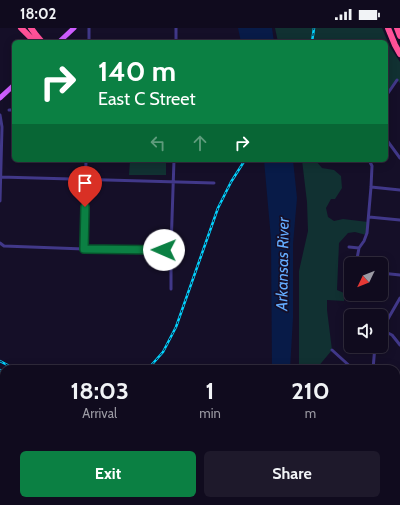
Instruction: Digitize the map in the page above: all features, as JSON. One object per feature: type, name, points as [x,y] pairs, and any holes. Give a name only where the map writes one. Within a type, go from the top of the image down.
[{"type":"highway","points":[[21,28],[33,40]]},
{"type":"highway","points":[[31,28],[40,40]]},
{"type":"highway","points":[[388,28],[400,54]]},
{"type":"highway","points":[[397,28],[400,36]]},
{"type":"main road","points":[[61,40],[74,28]]},
{"type":"main road","points":[[0,98],[12,87]]},
{"type":"street","points":[[89,28],[89,40]]},
{"type":"street","points":[[176,28],[176,40]]},
{"type":"street","points":[[388,93],[397,80]]},
{"type":"street","points":[[0,115],[2,127],[0,201]]},
{"type":"street","points":[[388,142],[400,158]]},
{"type":"street","points":[[84,249],[86,162]]},
{"type":"street","points":[[172,289],[171,248],[174,162]]},
{"type":"street","points":[[357,257],[359,248],[367,233],[372,166],[370,162]]},
{"type":"street","points":[[0,177],[214,183]]},
{"type":"street","points":[[371,187],[400,190]]},
{"type":"street","points":[[369,217],[400,220]]},
{"type":"street","points":[[0,243],[4,246],[84,249],[164,250],[171,248]]},
{"type":"street","points":[[349,247],[359,248]]},
{"type":"street","points":[[388,274],[400,275]]},
{"type":"street","points":[[388,319],[400,298]]},
{"type":"street","points":[[388,334],[392,336],[400,345]]},
{"type":"street","points":[[332,350],[349,365]]},
{"type":"street","points":[[373,365],[374,353]]},
{"type":"green space","points":[[275,28],[382,28],[387,40],[347,40],[278,40]]},
{"type":"green space","points":[[388,42],[400,62],[400,83],[397,80],[388,91]]},
{"type":"green space","points":[[130,162],[166,162],[166,175],[129,175]]},
{"type":"green space","points":[[302,162],[317,162],[322,168],[334,170],[341,176],[342,188],[335,199],[331,199],[326,208],[328,217],[334,221],[343,219],[368,222],[366,235],[355,232],[348,233],[339,243],[337,290],[344,293],[344,301],[327,300],[332,350],[320,365],[299,365],[299,271],[308,231],[307,202]]},
{"type":"water","points":[[238,28],[272,28],[274,40],[241,40]]},
{"type":"water","name":"Arkansas River","points":[[264,162],[293,162],[297,198],[293,244],[293,318],[290,365],[272,365],[271,239]]},
{"type":"railway","points":[[312,40],[314,28]]},
{"type":"railway","points":[[152,365],[163,352],[176,327],[218,208],[231,182],[244,162]]},
{"type":"railway","points":[[0,361],[8,365]]},
{"type":"route","points":[[85,207],[84,249],[164,250]]}]
